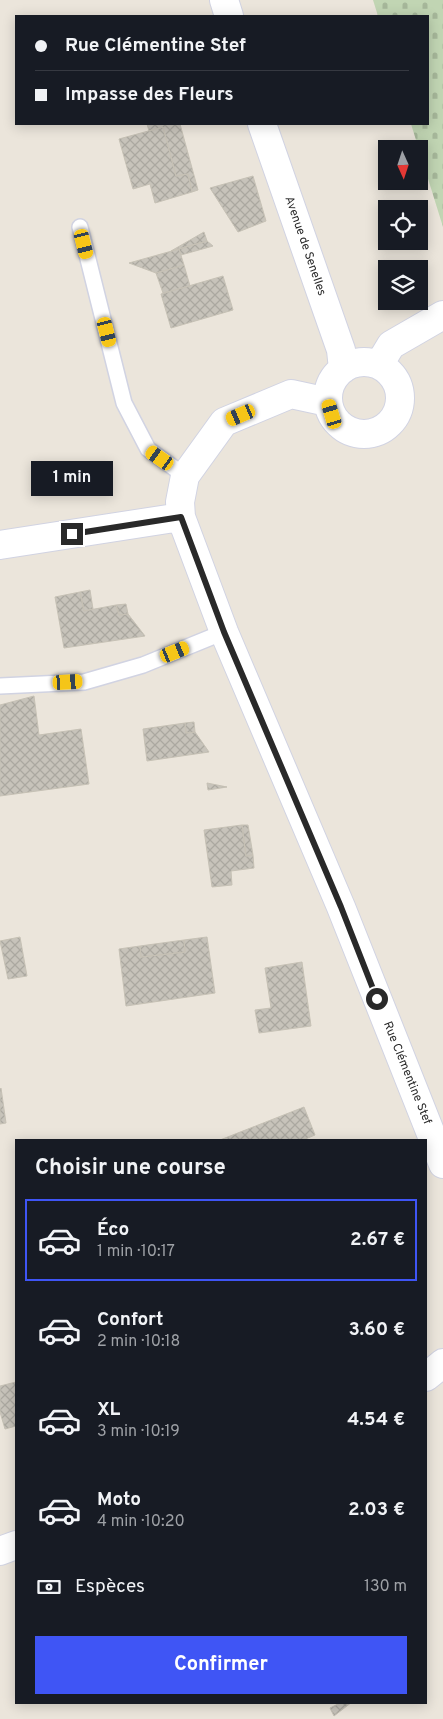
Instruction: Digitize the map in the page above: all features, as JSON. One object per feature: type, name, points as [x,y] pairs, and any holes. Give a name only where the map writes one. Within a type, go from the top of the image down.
[{"type":"street","points":[[224,0],[229,15]]},
{"type":"street","name":"Avenue de Senelles","points":[[262,125],[341,350],[343,369]]},
{"type":"street","points":[[378,365],[391,345],[443,315]]},
{"type":"street","points":[[366,362],[378,365],[389,372],[397,382],[400,394],[399,406],[394,418],[386,427],[374,432],[362,434],[349,431],[339,424],[332,414],[328,402],[329,389],[334,378],[343,369],[354,363],[366,362]]},
{"type":"street","name":"Rue Clémentine Stef","points":[[328,402],[291,394],[224,422],[186,476],[180,502],[181,517],[224,632],[341,907],[443,1164]]},
{"type":"street","points":[[0,546],[181,517]]},
{"type":"street","points":[[427,1376],[443,1363]]},
{"type":"street","points":[[0,1551],[15,1545]]},
{"type":"lane","points":[[80,227],[124,403],[148,450],[186,476]]},
{"type":"lane","points":[[0,686],[84,682],[143,664],[224,632]]},
{"type":"green space","points":[[373,0],[443,0],[443,227],[428,179],[428,140],[416,140],[411,125],[429,125],[429,15],[378,15]]},
{"type":"building","points":[[147,125],[180,125],[198,190],[192,192],[188,174],[176,176],[163,127],[149,131]]},
{"type":"building","points":[[163,127],[176,176],[188,174],[192,192],[155,203],[150,184],[133,189],[119,139]]},
{"type":"building","points":[[253,176],[266,221],[238,232],[210,188]]},
{"type":"building","points":[[204,232],[207,241],[171,251]]},
{"type":"building","points":[[207,241],[213,246],[181,255],[179,249]]},
{"type":"building","points":[[179,249],[184,265],[156,273],[129,263]]},
{"type":"building","points":[[184,265],[190,286],[163,293],[156,273]]},
{"type":"building","points":[[223,276],[233,310],[171,328],[161,294]]},
{"type":"building","points":[[90,590],[93,609],[84,611],[80,592]]},
{"type":"building","points":[[80,592],[84,611],[116,605],[119,615],[128,614],[145,636],[64,648],[55,597]]},
{"type":"building","points":[[126,604],[128,614],[119,615],[116,605]]},
{"type":"building","points":[[34,696],[39,735],[81,729],[89,784],[0,796],[0,705]]},
{"type":"building","points":[[194,722],[195,732],[186,733],[185,723]]},
{"type":"building","points":[[185,723],[186,733],[195,732],[209,752],[147,761],[143,729]]},
{"type":"building","points":[[207,783],[227,787],[208,790]]},
{"type":"building","points":[[242,825],[248,825],[253,855],[246,856]]},
{"type":"building","points":[[242,825],[246,856],[253,855],[254,868],[231,871],[232,885],[212,887],[204,830]]},
{"type":"building","points":[[20,937],[27,976],[8,979],[0,941]]},
{"type":"building","points":[[207,937],[215,993],[126,1006],[119,949],[140,946],[141,957],[185,952],[184,940]]},
{"type":"building","points":[[184,940],[185,952],[141,957],[140,946]]},
{"type":"building","points":[[302,962],[311,1026],[259,1033],[255,1010],[271,1008],[265,968]]},
{"type":"building","points":[[0,1089],[6,1123],[0,1124]]},
{"type":"building","points":[[304,1107],[315,1135],[305,1139],[223,1139]]},
{"type":"building","points":[[15,1382],[15,1426],[5,1429],[0,1412],[0,1386]]},
{"type":"building","points":[[338,1704],[349,1704],[334,1716],[330,1708]]},
{"type":"route","points":[[72,534],[181,517],[224,632],[341,907],[377,999]]}]
